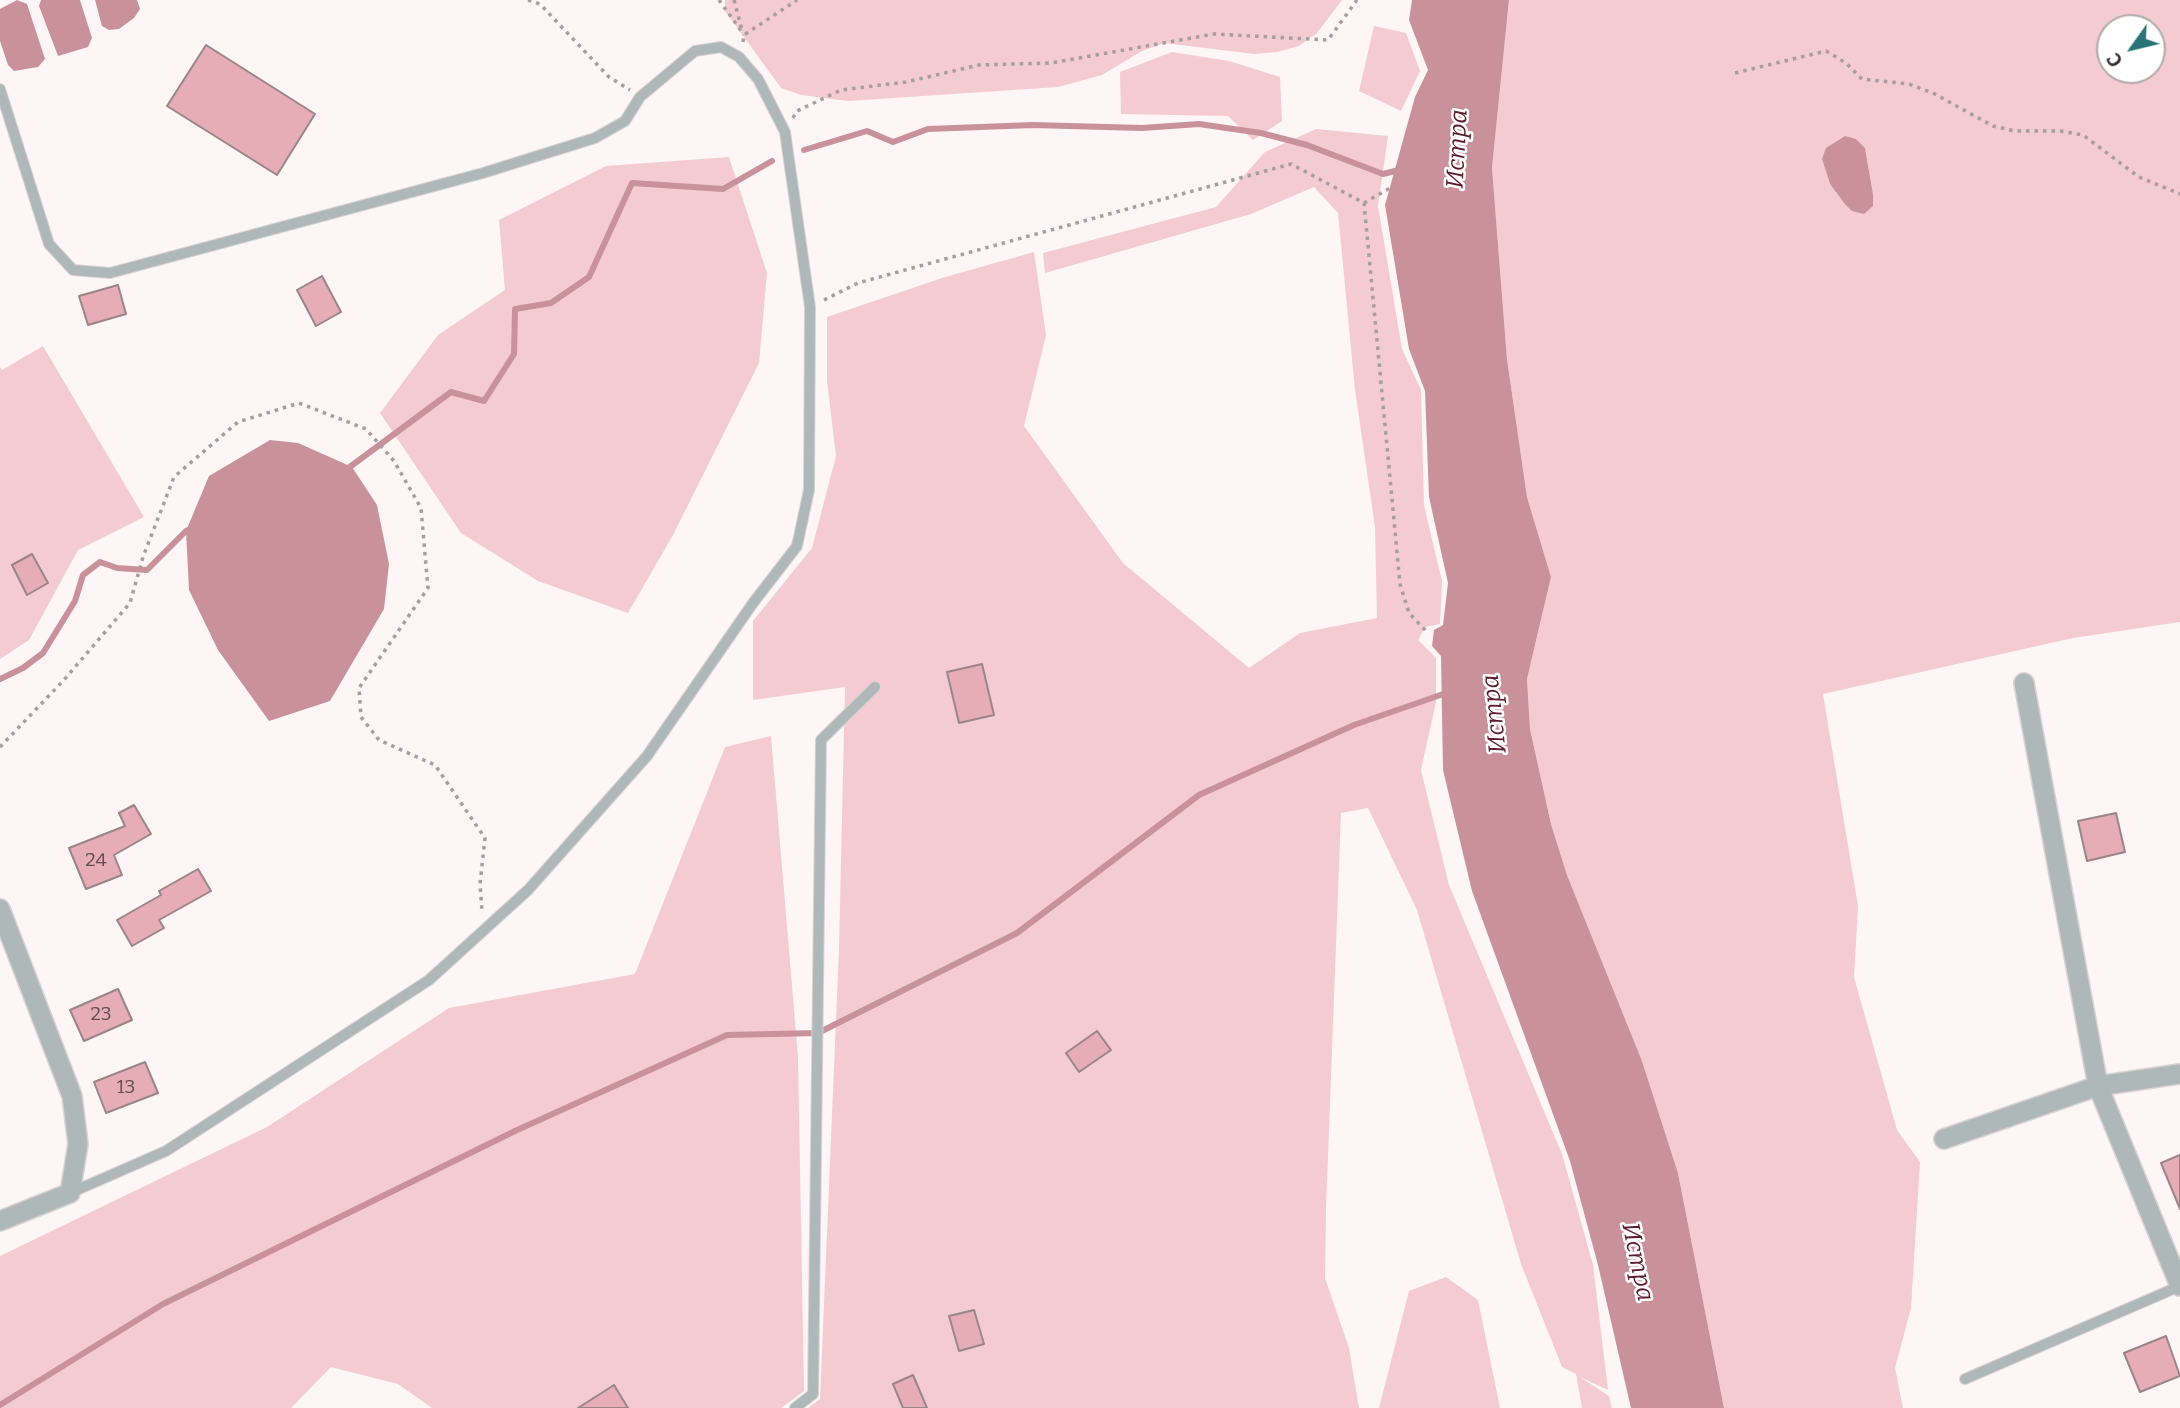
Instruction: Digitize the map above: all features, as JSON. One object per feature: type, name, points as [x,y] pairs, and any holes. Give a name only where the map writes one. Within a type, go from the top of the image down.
[{"type":"street","points":[[2024,683],[2098,1086],[2180,1286]]},
{"type":"street","points":[[0,909],[6,944],[72,1096],[78,1144],[70,1193],[0,1222]]},
{"type":"street","points":[[1944,1139],[2098,1086],[2180,1074]]},
{"type":"lane","points":[[0,89],[49,244],[73,270],[110,272],[483,173],[595,138],[625,121],[640,97],[695,51],[721,47],[739,57],[758,79],[785,132],[810,307],[808,491],[797,546],[753,603],[647,756],[528,890],[429,980],[166,1151],[70,1193]]},
{"type":"lane","points":[[795,1408],[813,1394],[821,740],[875,687]]},
{"type":"lane","points":[[1965,1380],[2180,1286]]},
{"type":"path","points":[[528,0],[540,4],[609,78],[640,97]]},
{"type":"path","points":[[719,0],[744,35]]},
{"type":"path","points":[[734,0],[744,35],[739,57]]},
{"type":"path","points":[[744,35],[797,0]]},
{"type":"path","points":[[785,132],[797,111],[841,90],[906,82],[979,65],[1051,63],[1214,34],[1328,40],[1357,0]]},
{"type":"path","points":[[1735,73],[1826,51],[1846,63],[1862,79],[1909,84],[1933,93],[1993,126],[2015,131],[2060,131],[2083,135],[2139,177],[2180,194]]},
{"type":"path","points":[[810,307],[858,284],[1291,163],[1364,203]]},
{"type":"path","points":[[1364,203],[1390,188]]},
{"type":"path","points":[[1364,203],[1400,584],[1409,613],[1428,633]]},
{"type":"path","points":[[0,747],[63,681],[130,603],[143,557],[174,477],[238,422],[299,403],[366,429],[394,461],[421,508],[428,588],[359,688],[361,717],[379,740],[435,765],[485,838],[480,884],[484,931]]},
{"type":"shaded area","points":[[725,0],[1342,0],[1317,33],[1299,46],[1277,52],[1254,54],[1164,43],[1142,51],[1102,75],[1058,87],[848,101],[801,95],[781,88],[725,11]]},
{"type":"shaded area","points":[[1509,0],[2180,0],[2180,622],[2073,638],[1823,694],[1858,906],[1854,977],[1897,1130],[1920,1162],[1911,1308],[1895,1368],[1903,1408],[1724,1408],[1678,1173],[1642,1061],[1567,875],[1551,824],[1530,729],[1527,679],[1551,577],[1527,497],[1507,359],[1492,168]],"holes":[[[1865,148],[1873,194],[1844,203],[1830,184],[1822,159]]]},
{"type":"shaded area","points":[[1374,26],[1406,33],[1420,71],[1401,111],[1359,91]]},
{"type":"shaded area","points":[[1172,52],[1229,61],[1280,77],[1282,121],[1253,140],[1228,116],[1121,114],[1120,72]]},
{"type":"shaded area","points":[[1316,129],[1388,136],[1378,206],[1402,349],[1421,390],[1424,506],[1442,581],[1440,624],[1425,627],[1418,640],[1436,658],[1436,702],[1421,770],[1449,885],[1562,1154],[1593,1265],[1608,1390],[1580,1377],[1609,1396],[1612,1408],[1582,1408],[1576,1374],[1562,1367],[1521,1264],[1417,910],[1368,808],[1341,813],[1326,1209],[1325,1278],[1349,1348],[1359,1408],[808,1408],[820,1399],[839,949],[845,687],[753,700],[753,621],[812,548],[836,456],[827,381],[827,317],[942,278],[1034,252],[1046,335],[1024,426],[1123,563],[1249,668],[1300,633],[1377,618],[1375,527],[1355,390],[1338,213],[1314,187],[1251,214],[1045,273],[1043,253],[1216,207],[1265,152]]},
{"type":"shaded area","points":[[729,157],[767,273],[759,363],[673,535],[628,613],[538,581],[461,533],[380,413],[438,335],[505,290],[499,220],[606,166]]},
{"type":"shaded area","points":[[43,346],[144,517],[78,550],[29,640],[0,659],[0,367],[2,370]]},
{"type":"shaded area","points":[[771,736],[798,1057],[804,1391],[781,1408],[432,1408],[398,1384],[331,1367],[291,1408],[0,1408],[0,1256],[267,1127],[449,1008],[635,974],[725,747]]},
{"type":"shaded area","points":[[1446,1277],[1478,1300],[1500,1408],[1379,1408],[1409,1291]]},
{"type":"water","points":[[17,0],[27,4],[45,59],[38,67],[14,71],[8,65],[0,41],[0,9]]},
{"type":"water","points":[[41,0],[80,0],[92,38],[88,47],[58,56],[39,6]]},
{"type":"water","points":[[95,0],[137,0],[140,9],[134,18],[119,29],[109,30],[102,26]]},
{"type":"water","name":"Истра","points":[[1412,0],[1509,0],[1492,168],[1507,359],[1527,497],[1551,577],[1527,679],[1530,729],[1551,824],[1567,875],[1642,1061],[1678,1173],[1724,1408],[1631,1408],[1598,1265],[1570,1161],[1472,891],[1443,770],[1441,656],[1432,646],[1434,630],[1443,625],[1448,583],[1429,497],[1425,391],[1409,349],[1385,205],[1415,97],[1428,70],[1409,20]]},
{"type":"water","points":[[1845,136],[1856,139],[1865,148],[1873,206],[1864,214],[1852,211],[1844,203],[1830,184],[1822,159],[1826,148]]},
{"type":"water","points":[[270,440],[298,443],[352,467],[377,505],[389,564],[384,609],[330,701],[269,721],[218,650],[189,590],[186,531],[209,476]]},
{"type":"building","points":[[206,45],[315,114],[277,175],[167,106]]},
{"type":"building","points":[[322,276],[341,312],[316,326],[297,290]]},
{"type":"building","points":[[118,285],[126,314],[88,325],[79,296]]},
{"type":"building","points":[[32,554],[48,583],[27,595],[12,565]]},
{"type":"building","points":[[982,664],[994,715],[959,723],[947,672]]},
{"type":"building","points":[[134,805],[151,834],[114,855],[122,875],[86,889],[69,848],[125,826],[119,813]]},
{"type":"building","points":[[2116,813],[2125,852],[2087,861],[2078,821]]},
{"type":"building","points":[[198,869],[211,891],[159,920],[164,928],[132,946],[117,920],[161,895],[159,891]]},
{"type":"building","points":[[118,989],[132,1020],[84,1041],[70,1010]]},
{"type":"building","points":[[1097,1031],[1111,1050],[1079,1072],[1066,1053]]},
{"type":"building","points":[[145,1062],[158,1093],[106,1113],[94,1082]]},
{"type":"building","points":[[2180,1155],[2180,1209],[2161,1163]]},
{"type":"building","points":[[974,1310],[984,1344],[959,1351],[949,1316]]},
{"type":"building","points":[[2166,1336],[2180,1376],[2140,1392],[2124,1353]]},
{"type":"building","points":[[913,1375],[927,1408],[903,1408],[893,1384]]},
{"type":"building","points":[[614,1385],[628,1408],[578,1408]]},
{"type":"waterway","points":[[804,150],[867,131],[893,142],[928,129],[1033,125],[1142,128],[1199,124],[1261,133],[1307,145],[1383,174],[1399,170]]},
{"type":"waterway","points":[[347,469],[451,392],[484,401],[514,354],[515,309],[551,303],[589,277],[632,183],[723,189],[772,161]]},
{"type":"waterway","points":[[0,679],[23,668],[43,653],[75,601],[83,575],[100,562],[117,568],[147,570],[186,531],[193,528]]},
{"type":"waterway","points":[[0,1405],[163,1304],[515,1131],[727,1035],[818,1033],[1017,933],[1199,795],[1354,725],[1449,692]]}]
